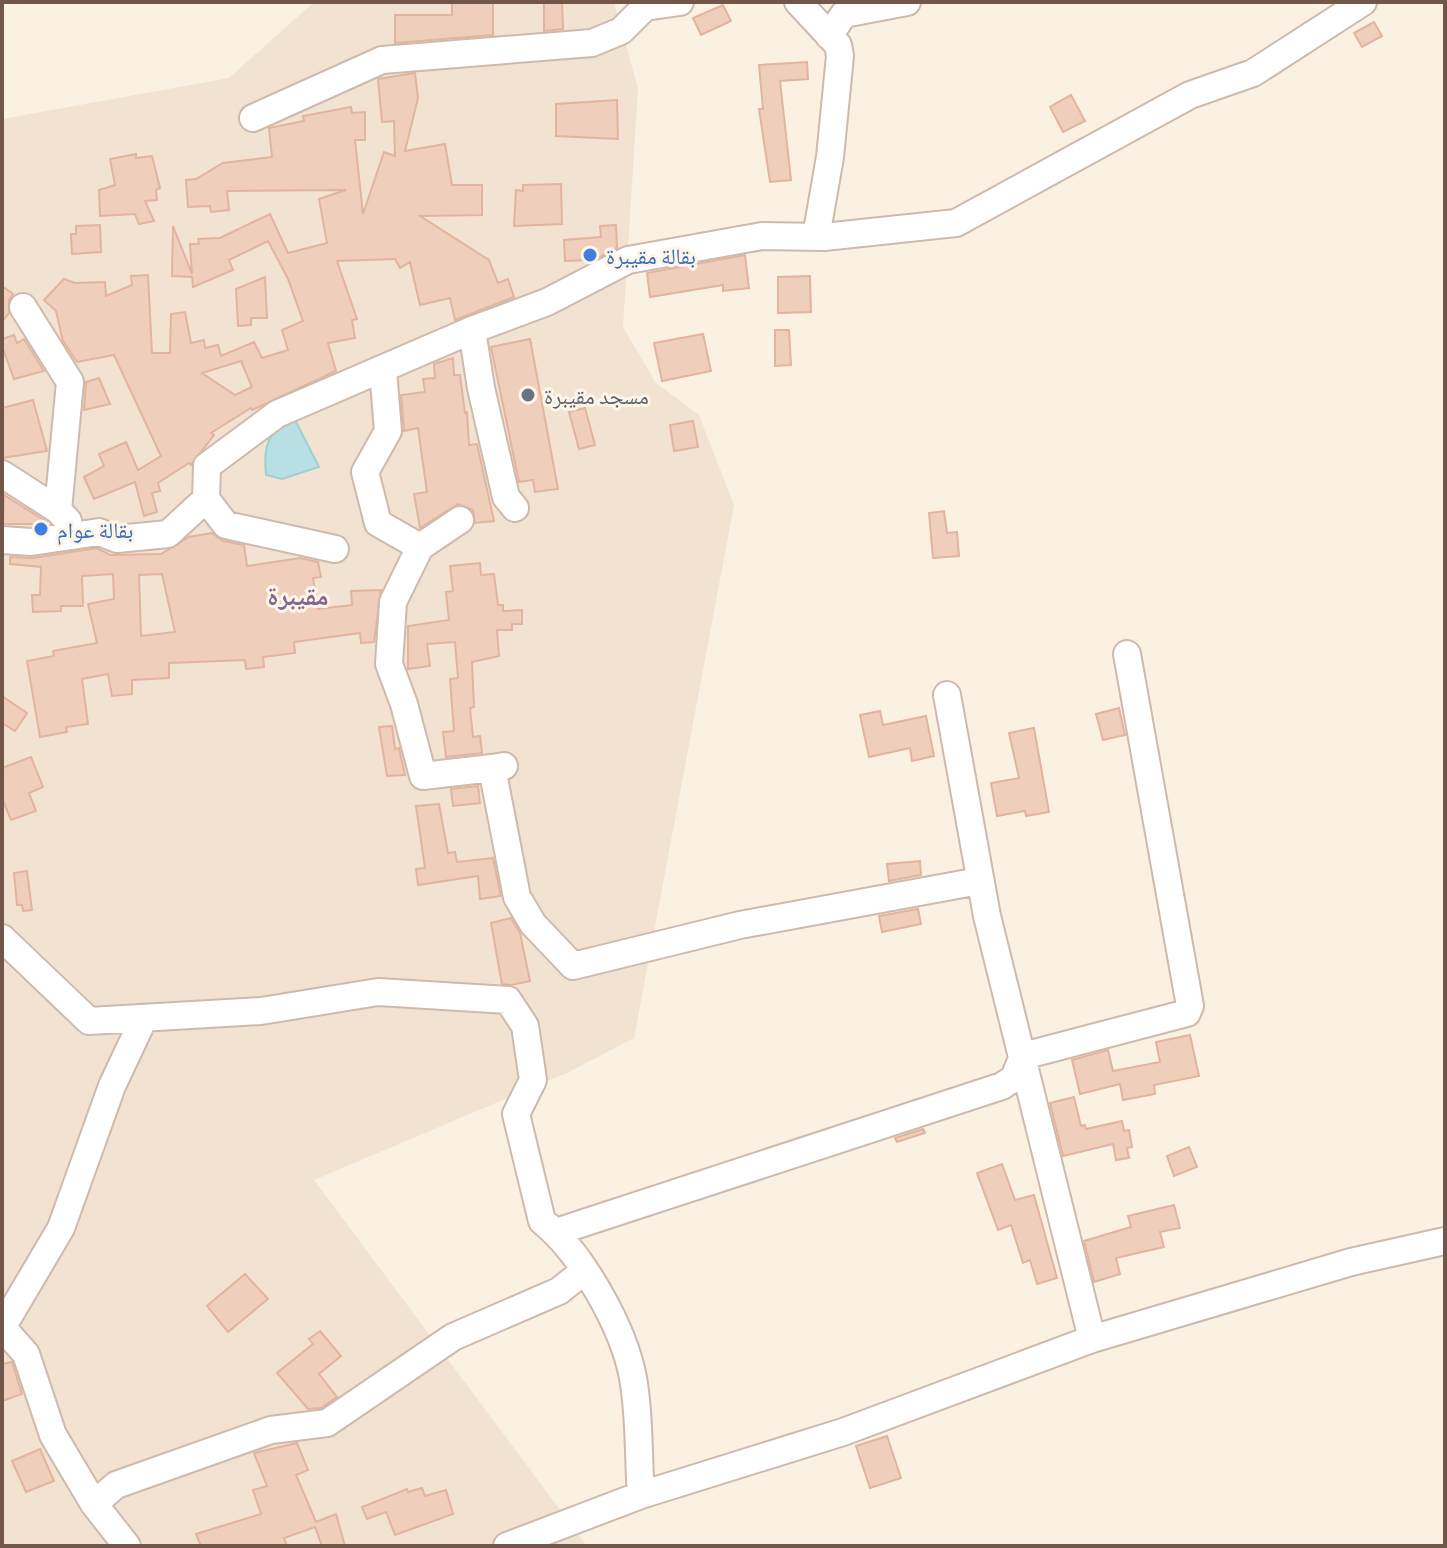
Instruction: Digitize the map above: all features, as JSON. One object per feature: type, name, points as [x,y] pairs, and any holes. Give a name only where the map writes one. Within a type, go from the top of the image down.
[{"type":"street","points":[[253,118],[382,60],[592,43],[621,31],[645,7],[670,6],[680,2]]},
{"type":"street","points":[[798,2],[838,45],[840,56],[830,157],[816,237]]},
{"type":"street","points":[[829,36],[844,14],[907,2]]},
{"type":"street","points":[[335,549],[226,525],[206,499],[207,466],[277,414],[472,330],[547,302],[628,260],[762,236],[816,237],[956,223],[1190,95],[1253,73],[1363,2]]},
{"type":"street","points":[[23,307],[70,382],[58,510]]},
{"type":"street","points":[[472,330],[481,388],[506,497],[515,508]]},
{"type":"street","points":[[383,370],[388,431],[365,472],[378,523],[420,547]]},
{"type":"street","points":[[2,474],[58,510],[82,535]]},
{"type":"street","points":[[2,540],[31,542],[99,532],[117,539],[168,534],[206,499]]},
{"type":"street","points":[[460,520],[420,547],[393,602],[389,664],[404,704],[420,773],[428,776],[498,767],[517,897],[533,924],[573,966],[740,925],[979,881]]},
{"type":"street","points":[[1023,1056],[1183,1016],[1190,1006],[1127,654]]},
{"type":"street","points":[[947,695],[979,881],[1092,1339]]},
{"type":"street","points":[[2,938],[89,1021],[261,1011],[378,992],[508,1000],[525,1026],[533,1080],[516,1114],[542,1221],[556,1232],[602,1296],[633,1377],[641,1495]]},
{"type":"street","points":[[127,1546],[94,1504],[53,1435],[26,1354],[3,1328],[61,1228],[112,1086],[144,1018]]},
{"type":"street","points":[[556,1232],[1002,1086],[1014,1078],[1023,1056]]},
{"type":"street","points":[[507,1546],[641,1495],[843,1432],[1092,1339],[1351,1262],[1445,1241]]},
{"type":"street","points":[[94,1504],[116,1485],[271,1430],[327,1423],[453,1337],[559,1291],[584,1271]]},
{"type":"shaded area","points":[[314,2],[614,2],[638,88],[623,327],[656,383],[699,415],[734,505],[634,1038],[569,1072],[314,1180],[587,1546],[2,1546],[2,119],[229,78]]},
{"type":"water","points":[[295,420],[319,467],[282,479],[266,475],[265,456],[269,441],[278,429]]},
{"type":"building","points":[[452,2],[493,2],[493,35],[395,43],[395,15],[452,15]]},
{"type":"building","points":[[544,2],[562,2],[563,29],[544,31]]},
{"type":"building","points":[[723,5],[731,21],[701,35],[693,18]]},
{"type":"building","points":[[1374,22],[1382,36],[1362,47],[1354,33]]},
{"type":"building","points":[[807,62],[808,79],[780,81],[791,180],[770,182],[759,109],[763,109],[759,65]]},
{"type":"building","points":[[415,73],[418,98],[405,151],[445,144],[452,185],[482,185],[482,215],[420,216],[489,260],[498,283],[508,279],[514,297],[455,320],[450,298],[420,305],[410,262],[400,268],[395,259],[337,261],[357,319],[352,320],[355,338],[328,343],[336,371],[251,408],[211,433],[214,435],[191,465],[189,463],[158,483],[160,491],[152,493],[157,512],[144,516],[135,482],[94,499],[84,477],[104,466],[99,454],[126,442],[138,470],[161,456],[114,355],[77,362],[63,341],[56,311],[44,300],[64,279],[75,283],[105,282],[106,296],[132,285],[131,276],[148,275],[152,353],[170,353],[171,314],[185,312],[191,343],[204,340],[205,348],[218,345],[221,356],[254,342],[262,358],[288,350],[282,330],[303,321],[288,279],[268,241],[229,260],[233,270],[193,287],[192,277],[172,276],[173,226],[192,274],[190,244],[199,244],[198,239],[220,238],[270,214],[288,253],[327,243],[319,199],[346,190],[227,191],[229,210],[211,212],[210,206],[188,207],[186,180],[196,179],[223,163],[272,157],[269,128],[304,121],[303,116],[351,107],[352,113],[365,112],[365,140],[355,140],[363,214],[384,152],[395,156],[394,121],[382,122],[378,79]],"holes":[[[241,361],[252,387],[235,395],[202,373]]]},
{"type":"building","points":[[1071,95],[1085,121],[1063,132],[1050,107]]},
{"type":"building","points":[[617,100],[618,139],[556,136],[556,104]]},
{"type":"building","points":[[136,154],[136,158],[152,156],[160,188],[156,190],[157,200],[145,201],[154,221],[139,224],[135,214],[100,216],[99,190],[115,185],[110,159]]},
{"type":"building","points":[[561,184],[562,224],[514,226],[516,190],[523,191],[523,185]]},
{"type":"building","points":[[100,225],[101,252],[72,254],[71,234],[76,234],[76,226]]},
{"type":"building","points":[[616,225],[617,248],[594,260],[565,261],[564,240],[601,237],[600,226]]},
{"type":"building","points":[[745,255],[749,288],[723,291],[723,285],[650,297],[647,273]]},
{"type":"building","points":[[810,276],[811,312],[778,313],[778,277]]},
{"type":"building","points":[[265,277],[267,318],[251,318],[251,325],[238,326],[236,289]]},
{"type":"building","points":[[2,286],[13,294],[9,300],[9,313],[2,322]]},
{"type":"building","points":[[775,330],[789,330],[791,365],[775,366]]},
{"type":"building","points":[[703,334],[711,371],[662,381],[654,343]]},
{"type":"building","points":[[14,335],[17,343],[24,339],[44,371],[14,379],[2,339]]},
{"type":"building","points":[[530,339],[558,489],[535,492],[533,480],[519,482],[491,347]]},
{"type":"building","points":[[453,358],[454,375],[460,375],[467,412],[469,445],[477,444],[494,521],[475,523],[473,510],[458,504],[420,528],[414,494],[427,492],[418,428],[404,431],[401,395],[425,392],[423,379],[435,378],[434,364]]},
{"type":"building","points":[[99,378],[110,404],[84,410],[86,382]]},
{"type":"building","points":[[33,400],[47,451],[2,458],[2,408]]},
{"type":"building","points":[[585,408],[595,445],[579,449],[569,412]]},
{"type":"building","points":[[693,421],[698,447],[674,451],[670,425]]},
{"type":"building","points":[[4,495],[47,522],[47,524],[3,524]]},
{"type":"building","points":[[944,511],[947,533],[957,532],[959,556],[933,558],[929,513]]},
{"type":"building","points":[[212,533],[223,541],[244,545],[247,566],[300,558],[318,562],[321,577],[313,578],[318,609],[352,605],[351,591],[381,590],[374,642],[361,643],[360,633],[294,642],[295,653],[263,657],[264,667],[246,669],[245,660],[169,663],[169,678],[132,680],[132,694],[112,696],[108,674],[82,679],[88,724],[66,727],[67,732],[40,737],[27,661],[54,656],[53,651],[97,643],[88,604],[114,599],[113,574],[82,576],[83,606],[61,606],[61,611],[33,612],[32,595],[40,595],[41,567],[10,564],[10,557],[33,558],[97,548],[110,555],[161,554],[189,537]],"holes":[[[162,574],[175,632],[141,636],[139,575]]]},
{"type":"building","points":[[480,563],[481,575],[494,574],[498,605],[503,605],[503,611],[522,610],[522,624],[512,624],[512,630],[497,630],[499,656],[472,662],[474,707],[470,708],[473,737],[480,736],[482,753],[446,757],[443,732],[454,731],[450,679],[458,678],[455,642],[427,644],[430,666],[408,669],[408,626],[449,620],[446,592],[453,591],[450,566]]},
{"type":"building","points":[[2,696],[27,713],[15,731],[2,723]]},
{"type":"building","points":[[1119,708],[1125,735],[1103,740],[1096,714]]},
{"type":"building","points":[[880,711],[883,725],[926,716],[934,756],[912,761],[910,748],[869,757],[860,715]]},
{"type":"building","points":[[392,726],[395,749],[399,748],[405,775],[387,776],[379,727]]},
{"type":"building","points":[[1034,728],[1049,812],[1026,816],[1025,811],[997,816],[991,783],[1019,778],[1009,733]]},
{"type":"building","points":[[31,757],[43,787],[29,793],[36,811],[11,820],[2,798],[2,768]]},
{"type":"building","points":[[478,786],[480,803],[453,806],[451,789]]},
{"type":"building","points":[[439,804],[448,853],[455,852],[457,862],[493,858],[501,896],[480,899],[478,876],[418,885],[416,869],[425,868],[416,806]]},
{"type":"building","points":[[920,861],[921,875],[889,881],[887,864]]},
{"type":"building","points":[[27,871],[32,910],[23,911],[22,905],[17,905],[14,873]]},
{"type":"building","points":[[918,909],[921,924],[882,932],[879,916]]},
{"type":"building","points":[[511,918],[520,933],[530,981],[511,985],[502,984],[491,923]]},
{"type":"building","points":[[1190,1035],[1199,1076],[1154,1085],[1155,1094],[1123,1100],[1120,1084],[1080,1094],[1072,1060],[1108,1050],[1113,1071],[1160,1062],[1156,1042]]},
{"type":"building","points":[[1074,1097],[1081,1126],[1085,1125],[1086,1129],[1122,1121],[1124,1131],[1129,1130],[1132,1147],[1127,1148],[1129,1158],[1116,1160],[1113,1144],[1063,1156],[1050,1103]]},
{"type":"building","points":[[923,1129],[925,1133],[897,1142],[895,1138]]},
{"type":"building","points":[[1189,1147],[1197,1167],[1174,1176],[1167,1156]]},
{"type":"building","points":[[1002,1164],[1015,1200],[1034,1195],[1057,1278],[1037,1284],[1030,1260],[1023,1263],[1011,1225],[998,1230],[977,1173]]},
{"type":"building","points":[[1174,1205],[1180,1228],[1160,1232],[1164,1247],[1116,1258],[1120,1274],[1094,1282],[1084,1241],[1131,1227],[1128,1216]]},
{"type":"building","points":[[245,1274],[268,1299],[228,1332],[207,1306]]},
{"type":"building","points":[[320,1331],[341,1356],[319,1374],[337,1397],[321,1408],[308,1409],[277,1373],[313,1344],[309,1339]]},
{"type":"building","points":[[12,1362],[22,1394],[2,1401],[2,1364]]},
{"type":"building","points":[[887,1436],[901,1478],[870,1488],[856,1446]]},
{"type":"building","points":[[297,1443],[308,1470],[296,1475],[316,1522],[336,1514],[345,1546],[322,1546],[315,1527],[284,1538],[287,1546],[201,1546],[196,1534],[261,1514],[253,1490],[267,1486],[254,1453]]},
{"type":"building","points":[[40,1449],[54,1481],[26,1492],[12,1461]]},
{"type":"building","points":[[422,1488],[425,1496],[446,1490],[453,1514],[395,1535],[386,1512],[367,1519],[362,1507],[407,1489],[408,1492]]},
{"type":"place","name":"بقالة مقيبرة","points":[[590,255]]},
{"type":"place","name":"مسجد مقيبرة","points":[[528,395]]},
{"type":"place","name":"بقالة عوام","points":[[41,529]]},
{"type":"district","name":"مقيبرة","points":[[298,594]]}]
